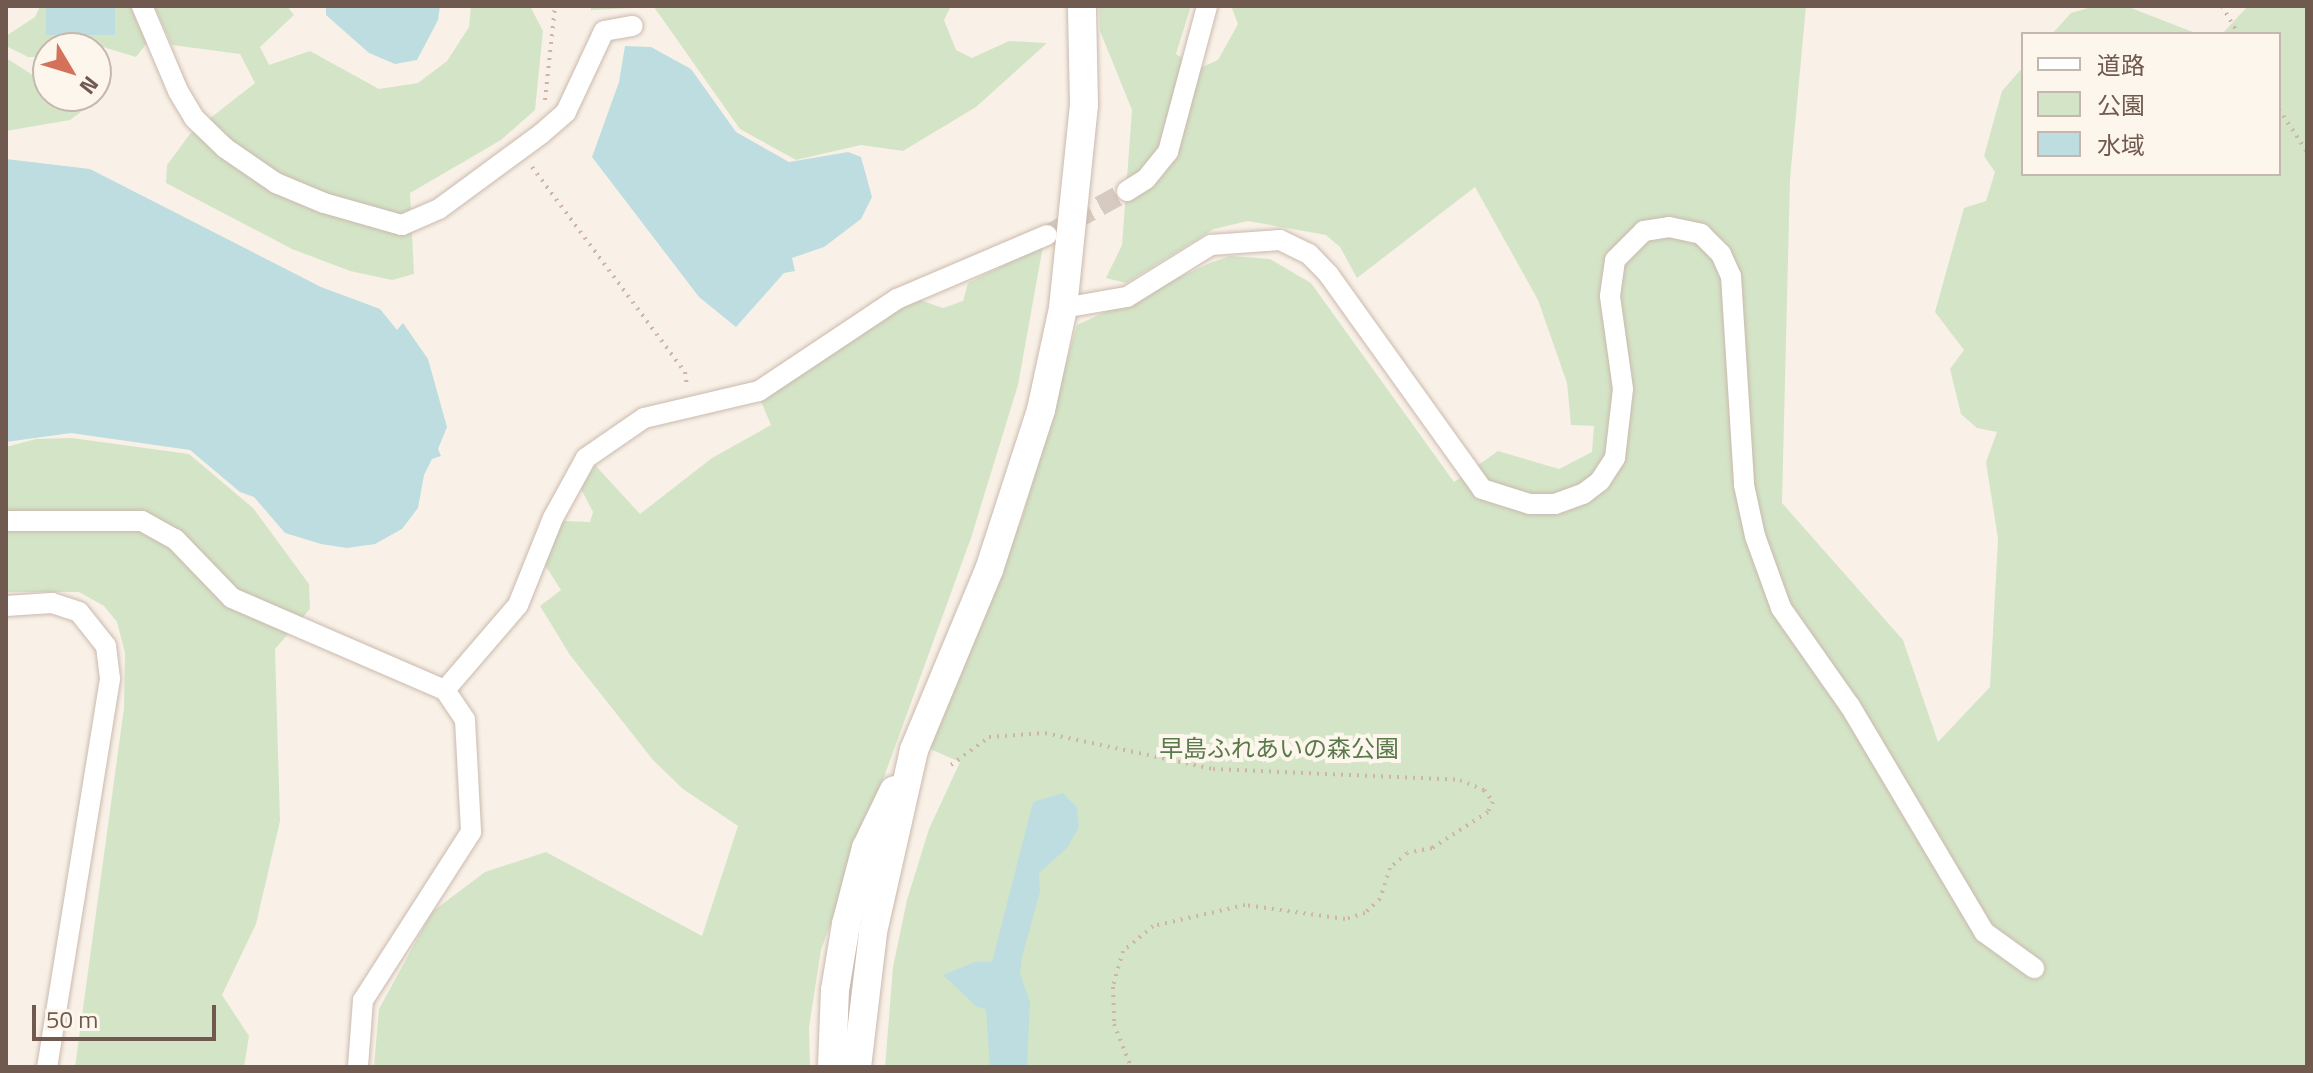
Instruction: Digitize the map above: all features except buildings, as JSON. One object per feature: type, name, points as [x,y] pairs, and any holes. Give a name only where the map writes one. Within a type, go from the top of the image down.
[{"type":"street","points":[[142,6],[153,41],[194,118],[225,148],[276,183],[324,203],[388,222],[416,222],[541,134],[566,112],[604,31],[633,26]]},
{"type":"street","points":[[832,1067],[835,990],[846,924],[866,848],[914,750],[1007,517],[1041,410],[1063,308],[1084,105],[1082,6]]},
{"type":"street","points":[[1127,191],[1146,179],[1168,152],[1207,6]]},
{"type":"street","points":[[1063,308],[1127,297],[1211,245],[1280,240],[1309,254],[1329,275],[1482,489],[1530,504],[1555,504],[1583,494],[1600,481],[1615,458],[1623,389],[1610,296],[1615,260],[1644,231],[1669,227],[1701,234],[1721,254],[1731,276],[1744,485],[1755,536],[1781,608],[1850,706],[1984,932],[2034,968]]},
{"type":"street","points":[[445,690],[518,605],[553,518],[586,458],[644,418],[759,391],[897,299],[1047,235]]},
{"type":"street","points":[[6,521],[142,521],[175,539],[232,598],[445,690],[465,720],[471,832],[363,1000],[358,1067]]},
{"type":"street","points":[[6,606],[52,603],[79,612],[106,646],[110,679],[47,1067]]},
{"type":"street","points":[[857,1067],[873,932],[914,750]]},
{"type":"path","points":[[541,134],[555,6]]},
{"type":"path","points":[[2222,6],[2237,32]]},
{"type":"path","points":[[2281,112],[2307,152]]},
{"type":"path","points":[[520,150],[685,372],[688,409]]},
{"type":"path","points":[[951,765],[989,737],[1045,733],[1213,769],[1460,780],[1484,790],[1493,802],[1488,812],[1432,848],[1407,853],[1390,868],[1380,899],[1365,913],[1345,919],[1245,905],[1153,926],[1123,951],[1113,987],[1114,1024],[1131,1067]]},
{"type":"green space","points":[[40,6],[46,6],[46,32],[32,32],[32,57],[28,57],[8,47],[6,36],[35,17]]},
{"type":"green space","points":[[115,6],[130,6],[147,43],[136,57],[112,50]]},
{"type":"green space","points":[[154,6],[287,6],[294,15],[260,47],[269,65],[310,51],[379,89],[418,83],[447,61],[469,27],[471,6],[530,6],[543,31],[535,110],[501,140],[410,193],[414,274],[392,280],[350,271],[292,249],[166,183],[167,165],[190,134],[255,83],[240,54],[172,45]]},
{"type":"green space","points":[[591,6],[951,6],[944,20],[956,50],[972,58],[1009,41],[1047,43],[976,107],[903,151],[861,145],[796,160],[740,129],[654,7],[591,10]]},
{"type":"green space","name":"早島ふれあいの森公園","points":[[1099,6],[1191,6],[1176,54],[1198,69],[1218,60],[1238,24],[1231,6],[1806,6],[1790,179],[1782,503],[1903,640],[1938,742],[1990,687],[1998,539],[1986,462],[1997,432],[1977,428],[1961,414],[1950,369],[1964,350],[1935,312],[1964,208],[1986,201],[1995,172],[1984,156],[2002,91],[2021,69],[2021,176],[2281,176],[2281,32],[2224,32],[2248,6],[2307,6],[2307,1067],[885,1067],[893,967],[907,900],[929,829],[960,762],[930,749],[1023,515],[1077,325],[1230,256],[1270,259],[1311,283],[1454,482],[1498,451],[1559,469],[1592,452],[1594,426],[1571,425],[1567,383],[1538,300],[1475,187],[1357,278],[1340,247],[1326,235],[1248,221],[1214,229],[1126,283],[1106,278],[1122,245],[1132,110],[1100,31]]},
{"type":"green space","points":[[2095,6],[2126,6],[2193,32],[2054,32],[2071,13]]},
{"type":"green space","points":[[6,58],[32,74],[32,112],[81,112],[70,120],[6,131]]},
{"type":"green space","points":[[1043,246],[1018,385],[971,538],[821,950],[809,1027],[810,1067],[374,1067],[379,1009],[432,912],[485,872],[546,852],[702,936],[738,826],[683,789],[653,760],[570,655],[540,606],[561,590],[545,565],[563,521],[590,522],[593,512],[581,489],[595,465],[640,514],[712,458],[771,425],[760,399],[850,338],[917,299],[943,308],[963,301],[968,283]]},
{"type":"green space","points":[[72,438],[189,454],[253,508],[309,584],[310,609],[275,649],[280,821],[256,924],[222,995],[249,1036],[244,1067],[75,1067],[124,708],[125,653],[117,622],[104,606],[79,592],[6,592],[6,447],[36,439]]},
{"type":"water","points":[[46,6],[115,6],[115,35],[112,32],[46,32]]},
{"type":"water","points":[[326,6],[440,6],[438,20],[417,60],[395,64],[369,53],[326,15]]},
{"type":"water","points":[[625,46],[651,47],[691,69],[736,132],[789,162],[848,152],[861,157],[872,197],[861,219],[824,247],[792,258],[795,271],[784,273],[736,327],[699,297],[592,157],[619,82]]},
{"type":"water","points":[[6,159],[90,169],[321,287],[380,309],[397,330],[403,323],[428,359],[447,427],[438,449],[441,456],[432,459],[424,475],[418,508],[402,529],[375,544],[347,548],[321,544],[285,533],[254,497],[240,492],[190,450],[71,433],[6,442]]},
{"type":"water","points":[[1063,793],[1077,807],[1079,827],[1067,848],[1039,873],[1040,892],[1020,973],[1030,1002],[1027,1067],[990,1067],[986,1009],[977,1007],[943,975],[975,962],[992,962],[1033,802]]},
{"type":"tunnel","points":[[1047,235],[1127,191]]}]
